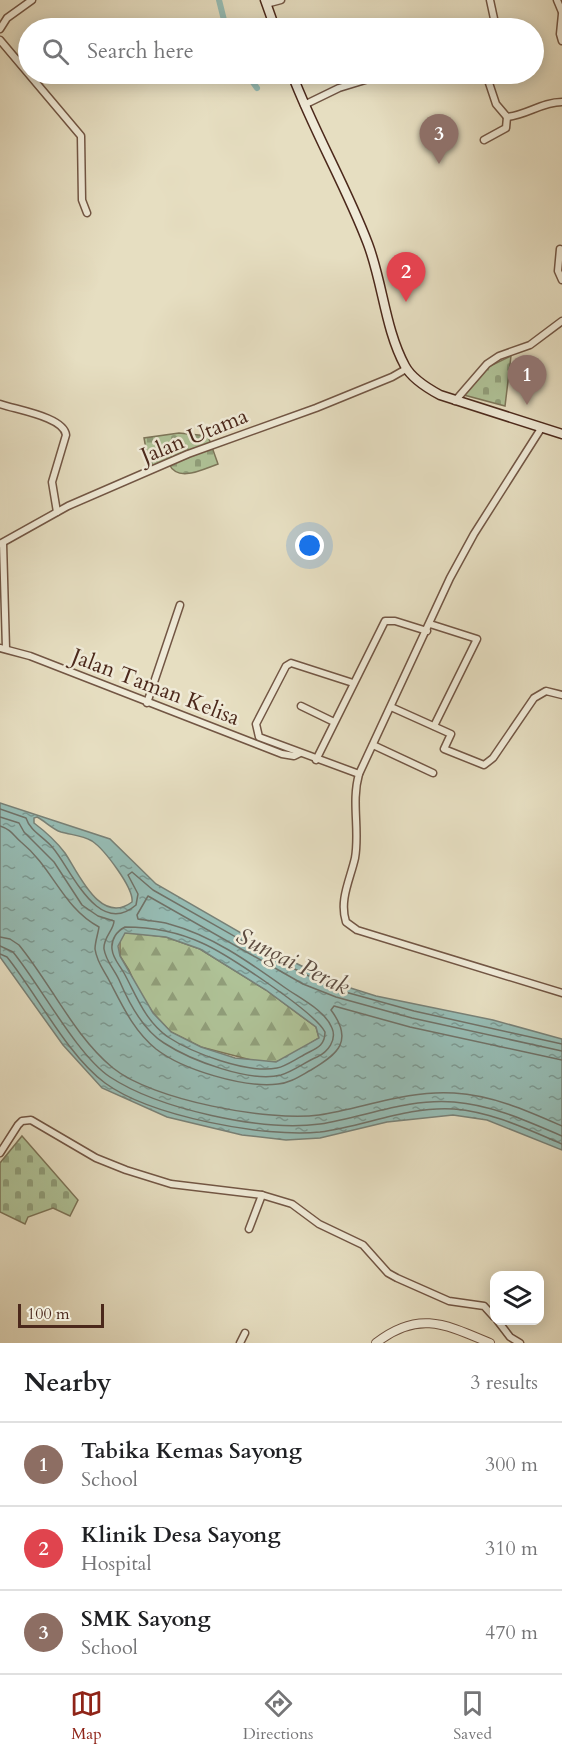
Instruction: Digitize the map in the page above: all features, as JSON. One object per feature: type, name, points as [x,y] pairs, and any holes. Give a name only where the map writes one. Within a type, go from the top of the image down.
[{"type":"main road","points":[[266,2],[272,18]]},
{"type":"main road","points":[[296,84],[368,243],[397,348],[406,369],[423,386],[455,401],[562,434]]},
{"type":"street","points":[[0,29],[7,18],[32,0]]},
{"type":"street","points":[[266,2],[281,0]]},
{"type":"street","points":[[490,0],[494,18]]},
{"type":"street","points":[[556,0],[562,13],[560,34],[562,41]]},
{"type":"street","points":[[0,40],[18,61]]},
{"type":"street","points":[[37,84],[81,136],[82,200],[87,213]]},
{"type":"street","points":[[304,105],[352,84]]},
{"type":"street","points":[[484,140],[506,128],[507,117],[496,104],[489,84]]},
{"type":"street","points":[[507,117],[517,116],[549,102],[562,102]]},
{"type":"street","points":[[560,249],[558,272],[562,280]]},
{"type":"street","points":[[455,401],[487,364],[500,356],[531,345],[562,321]]},
{"type":"street","name":"Jalan Utama","points":[[1,543],[57,512],[188,454],[325,404],[406,369]]},
{"type":"street","points":[[0,404],[57,421],[66,429],[52,482],[57,512]]},
{"type":"street","points":[[542,427],[474,534],[359,774],[354,801],[356,851],[343,906],[346,922],[350,927],[562,993]]},
{"type":"street","points":[[1,543],[3,649]]},
{"type":"street","points":[[147,703],[180,605]]},
{"type":"street","points":[[316,760],[385,621],[429,627],[477,639],[434,726]]},
{"type":"street","name":"Jalan Taman Kelisa","points":[[3,649],[30,656],[282,754],[294,756],[300,753]]},
{"type":"street","points":[[353,683],[298,663],[286,666],[256,724],[256,731],[259,737],[359,774]]},
{"type":"street","points":[[391,707],[451,734],[444,749],[484,765],[493,758],[534,698],[546,692],[562,695]]},
{"type":"street","points":[[301,706],[334,722]]},
{"type":"street","points":[[373,745],[433,773]]},
{"type":"street","points":[[0,1153],[18,1125],[22,1121],[31,1120],[112,1166],[171,1184],[262,1196],[292,1204],[319,1224],[363,1245],[388,1273],[397,1278],[449,1301],[484,1306],[490,1312]]},
{"type":"street","points":[[249,1229],[262,1196]]},
{"type":"street","points":[[376,1343],[403,1326],[425,1322],[449,1326],[490,1343]]},
{"type":"street","points":[[501,1325],[510,1337],[520,1343]]},
{"type":"street","points":[[240,1343],[245,1333]]},
{"type":"green space","points":[[511,356],[505,406],[464,395],[488,367]]},
{"type":"green space","points":[[179,433],[208,436],[218,464],[185,474],[173,470],[169,464],[150,471],[144,438]]},
{"type":"green space","points":[[125,932],[166,937],[200,949],[266,990],[316,1027],[319,1038],[289,1057],[276,1062],[259,1062],[201,1047],[171,1032],[153,1013],[138,991],[120,956],[120,939]]},
{"type":"green space","points":[[22,1136],[78,1200],[70,1216],[53,1208],[28,1217],[25,1224],[0,1212],[0,1163]]},
{"type":"water","points":[[0,803],[110,839],[156,884],[281,956],[341,985],[376,996],[493,1020],[562,1039],[562,1150],[487,1120],[453,1115],[387,1122],[320,1138],[286,1140],[242,1135],[167,1117],[102,1088],[63,1045],[0,957]],"holes":[[[37,817],[58,831],[84,837],[97,845],[123,879],[132,902],[120,908],[110,907],[91,894],[62,849],[34,823],[34,818]],[[125,933],[166,937],[200,949],[266,990],[316,1027],[319,1038],[276,1062],[235,1058],[201,1047],[171,1032],[153,1013],[120,956],[118,946]]]},
{"type":"waterway","points":[[219,0],[224,18]]},
{"type":"waterway","points":[[254,84],[257,88]]},
{"type":"place","name":"SMK Sayong","points":[[439,164]]},
{"type":"place","name":"Klinik Desa Sayong","points":[[406,302]]},
{"type":"place","name":"Tabika Kemas Sayong","points":[[527,405]]},
{"type":"water label","name":"Sungai Perak","points":[[293,961]]}]
